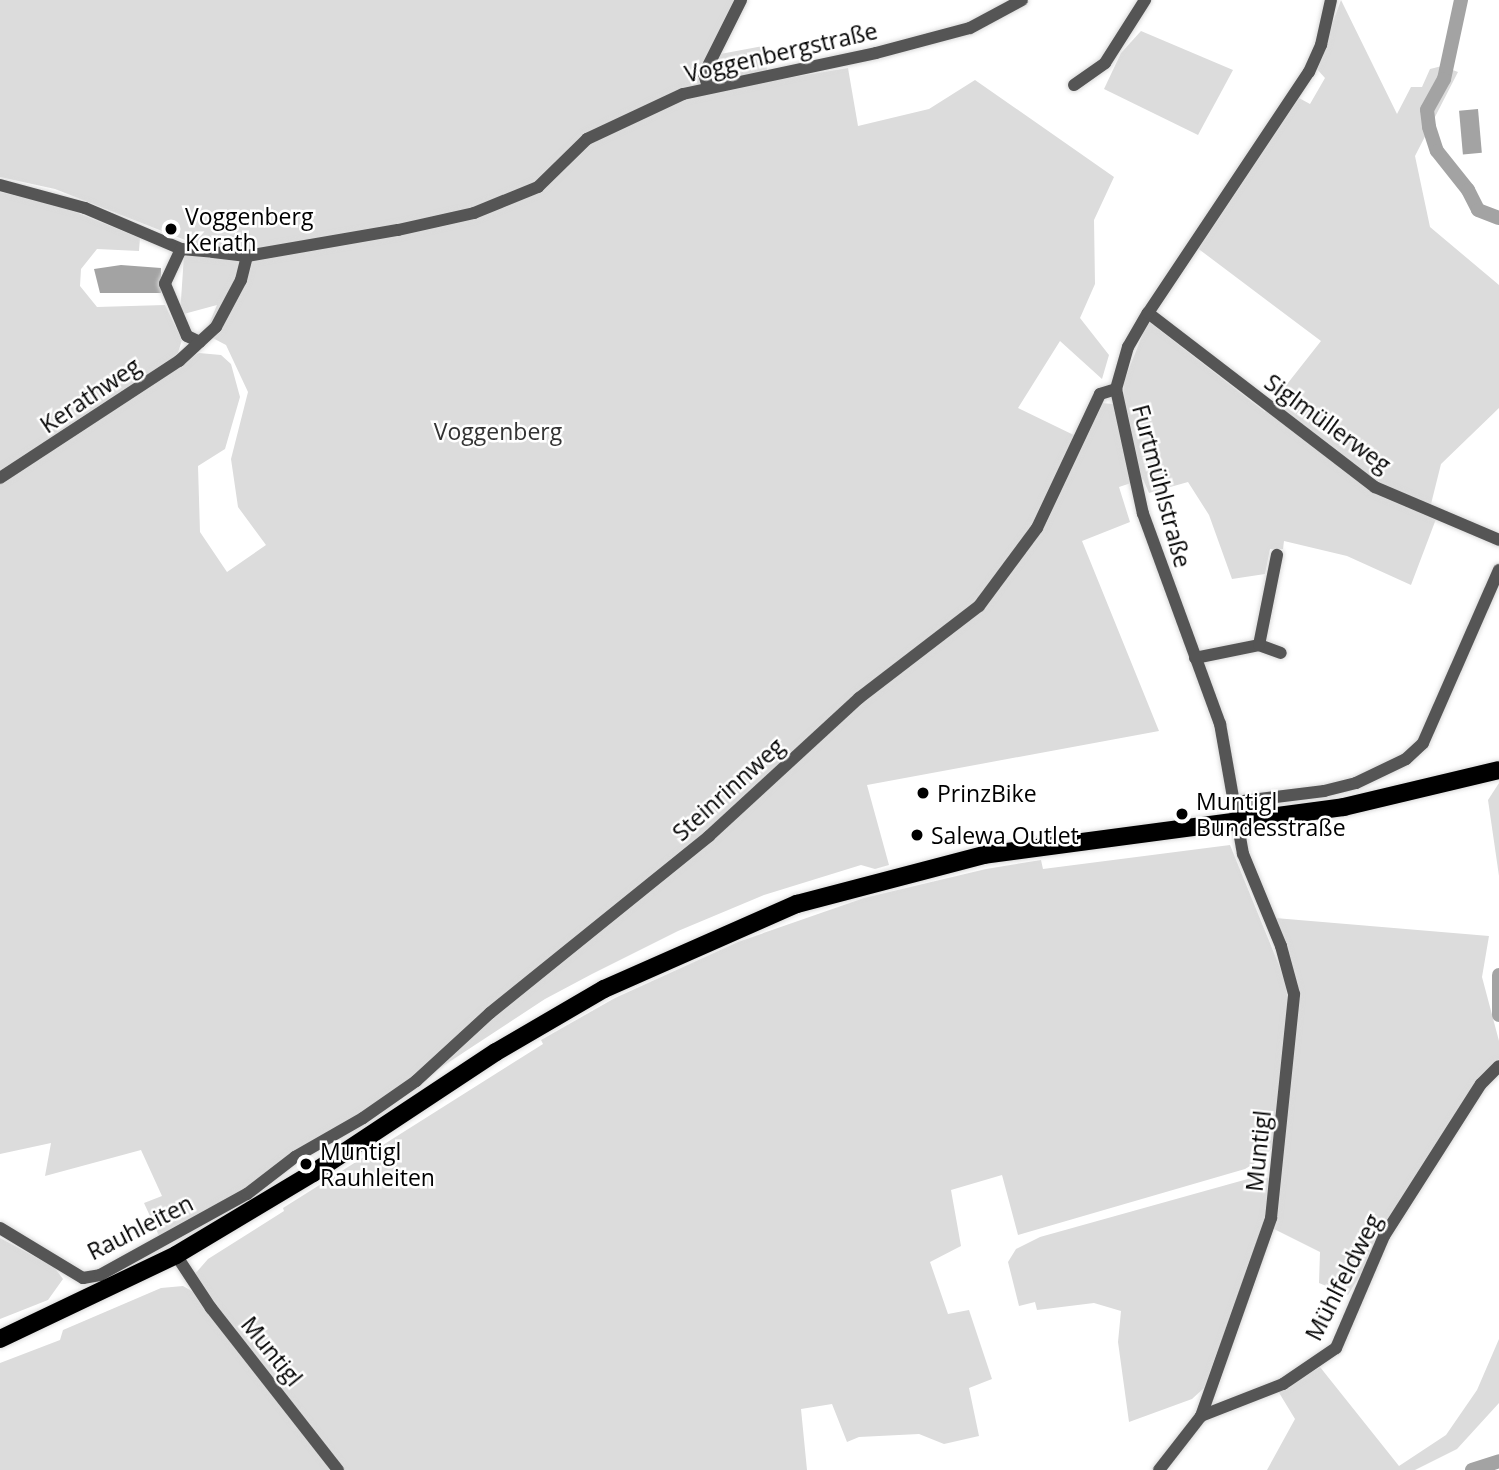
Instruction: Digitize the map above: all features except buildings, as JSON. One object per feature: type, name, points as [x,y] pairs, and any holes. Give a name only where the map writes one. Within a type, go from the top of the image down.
[{"type":"main road","points":[[0,1339],[177,1255],[313,1173],[496,1052],[604,989],[797,904],[923,869],[1043,844],[1344,807],[1499,770]]},
{"type":"street","points":[[708,86],[704,74],[741,0]]},
{"type":"street","points":[[1074,85],[1105,63],[1145,0]]},
{"type":"street","name":"Furtmühlstraße","points":[[1238,822],[1220,724],[1140,503],[1116,389],[1128,347],[1148,313],[1309,72],[1321,45],[1331,0]]},
{"type":"street","name":"Voggenbergstraße","points":[[0,185],[75,204],[181,248],[247,256],[474,213],[538,187],[587,139],[708,86],[876,53],[970,28],[1013,3]]},
{"type":"street","points":[[181,248],[165,284],[187,336],[200,342]]},
{"type":"street","name":"Kerathweg","points":[[0,478],[179,361],[216,327],[241,280],[247,256]]},
{"type":"street","name":"Siglmüllerweg","points":[[1148,313],[1375,487],[1499,540]]},
{"type":"street","name":"Steinrinnweg","points":[[295,1157],[363,1118],[416,1081],[490,1013],[709,836],[859,698],[979,606],[1037,528],[1100,394],[1116,389]]},
{"type":"street","points":[[1259,645],[1276,555]]},
{"type":"street","points":[[1235,802],[1334,788],[1406,759],[1423,743],[1499,570]]},
{"type":"street","points":[[1195,658],[1259,645],[1281,653]]},
{"type":"street","name":"Muntigl","points":[[1159,1470],[1201,1416],[1271,1218],[1292,1045],[1294,994],[1281,946],[1243,854],[1238,822]]},
{"type":"street","name":"Mühlfeldweg","points":[[1201,1416],[1283,1384],[1336,1348],[1384,1236],[1481,1084],[1499,1066]]},
{"type":"street","name":"Rauhleiten","points":[[0,1228],[83,1278],[100,1275],[213,1214],[295,1157]]},
{"type":"street","name":"Muntigl","points":[[177,1255],[211,1308],[338,1470]]},
{"type":"green space","name":"Voggenberg","points":[[0,0],[738,0],[715,55],[763,46],[769,81],[848,68],[858,126],[929,109],[975,80],[1114,177],[1094,220],[1095,284],[1080,318],[1109,355],[1102,379],[1060,341],[1018,408],[1084,440],[1102,403],[1123,405],[1124,381],[1148,321],[1265,412],[1321,341],[1196,247],[1299,98],[1310,104],[1325,78],[1316,68],[1341,0],[1397,114],[1411,87],[1422,87],[1430,69],[1442,66],[1458,72],[1415,156],[1430,227],[1499,285],[1499,408],[1441,464],[1431,504],[1436,519],[1411,585],[1347,556],[1284,541],[1283,549],[1270,549],[1265,574],[1232,579],[1209,515],[1188,482],[1149,493],[1143,479],[1119,487],[1130,522],[1082,541],[1159,731],[867,785],[889,865],[875,869],[861,865],[764,895],[678,931],[592,974],[545,999],[283,1171],[252,1198],[160,1238],[144,1203],[162,1196],[141,1150],[45,1176],[51,1143],[0,1154],[0,481],[187,359],[199,353],[221,355],[231,364],[240,397],[225,449],[198,466],[200,532],[227,572],[266,545],[238,507],[231,459],[248,392],[226,345],[205,334],[217,305],[180,315],[185,240],[55,189],[0,177]]},
{"type":"green space","points":[[1141,31],[1233,70],[1198,135],[1104,89],[1121,53]]},
{"type":"green space","points":[[0,192],[58,205],[140,238],[139,251],[97,249],[81,269],[80,286],[97,307],[165,305],[182,340],[176,359],[0,474]]},
{"type":"green space","points":[[1499,783],[1499,876],[1488,800]]},
{"type":"green space","points":[[1230,845],[1285,980],[1288,1003],[1276,1142],[1265,1157],[1245,1169],[1018,1235],[1002,1175],[951,1190],[961,1246],[930,1262],[948,1314],[969,1310],[992,1379],[969,1388],[979,1436],[944,1444],[919,1434],[859,1437],[847,1442],[832,1404],[801,1409],[807,1470],[341,1470],[216,1310],[194,1275],[208,1259],[284,1211],[283,1208],[543,1044],[541,1040],[615,998],[738,942],[864,898],[986,869],[1041,860],[1043,869]]},
{"type":"green space","points":[[1275,918],[1489,936],[1482,977],[1499,1041],[1499,1059],[1478,1081],[1348,1295],[1319,1283],[1320,1252],[1274,1229],[1298,1001]]},
{"type":"green space","points":[[1262,1175],[1270,1179],[1266,1219],[1204,1388],[1192,1399],[1129,1422],[1118,1342],[1121,1311],[1094,1303],[1037,1310],[1035,1302],[1019,1306],[1008,1262],[1016,1249],[1040,1237]]},
{"type":"green space","points":[[0,1238],[54,1267],[63,1279],[48,1300],[0,1319]]},
{"type":"green space","points":[[183,1286],[197,1294],[335,1470],[0,1470],[0,1363],[60,1340],[63,1330],[161,1288]]},
{"type":"green space","points":[[1499,1339],[1499,1403],[1457,1449],[1415,1470],[1267,1470],[1295,1419],[1278,1391],[1320,1367],[1399,1466],[1446,1435],[1477,1390]]},
{"type":"shaded area","points":[[1478,109],[1482,153],[1463,154],[1459,111]]},
{"type":"shaded area","points":[[121,265],[161,268],[161,293],[100,293],[94,269]]},
{"type":"waterway","points":[[1461,0],[1444,79],[1427,110],[1429,127],[1437,151],[1468,190],[1478,210],[1499,218]]},
{"type":"waterway","points":[[1499,975],[1499,1015]]},
{"type":"waterway","points":[[1472,1470],[1499,1461]]},
{"type":"place","name":"Voggenberg Kerath","points":[[171,229]]},
{"type":"place","name":"PrinzBike","points":[[923,793]]},
{"type":"place","name":"Muntigl Bundesstraße","points":[[1182,814]]},
{"type":"place","name":"Salewa Outlet","points":[[917,835]]},
{"type":"place","name":"Muntigl Rauhleiten","points":[[306,1164]]}]
